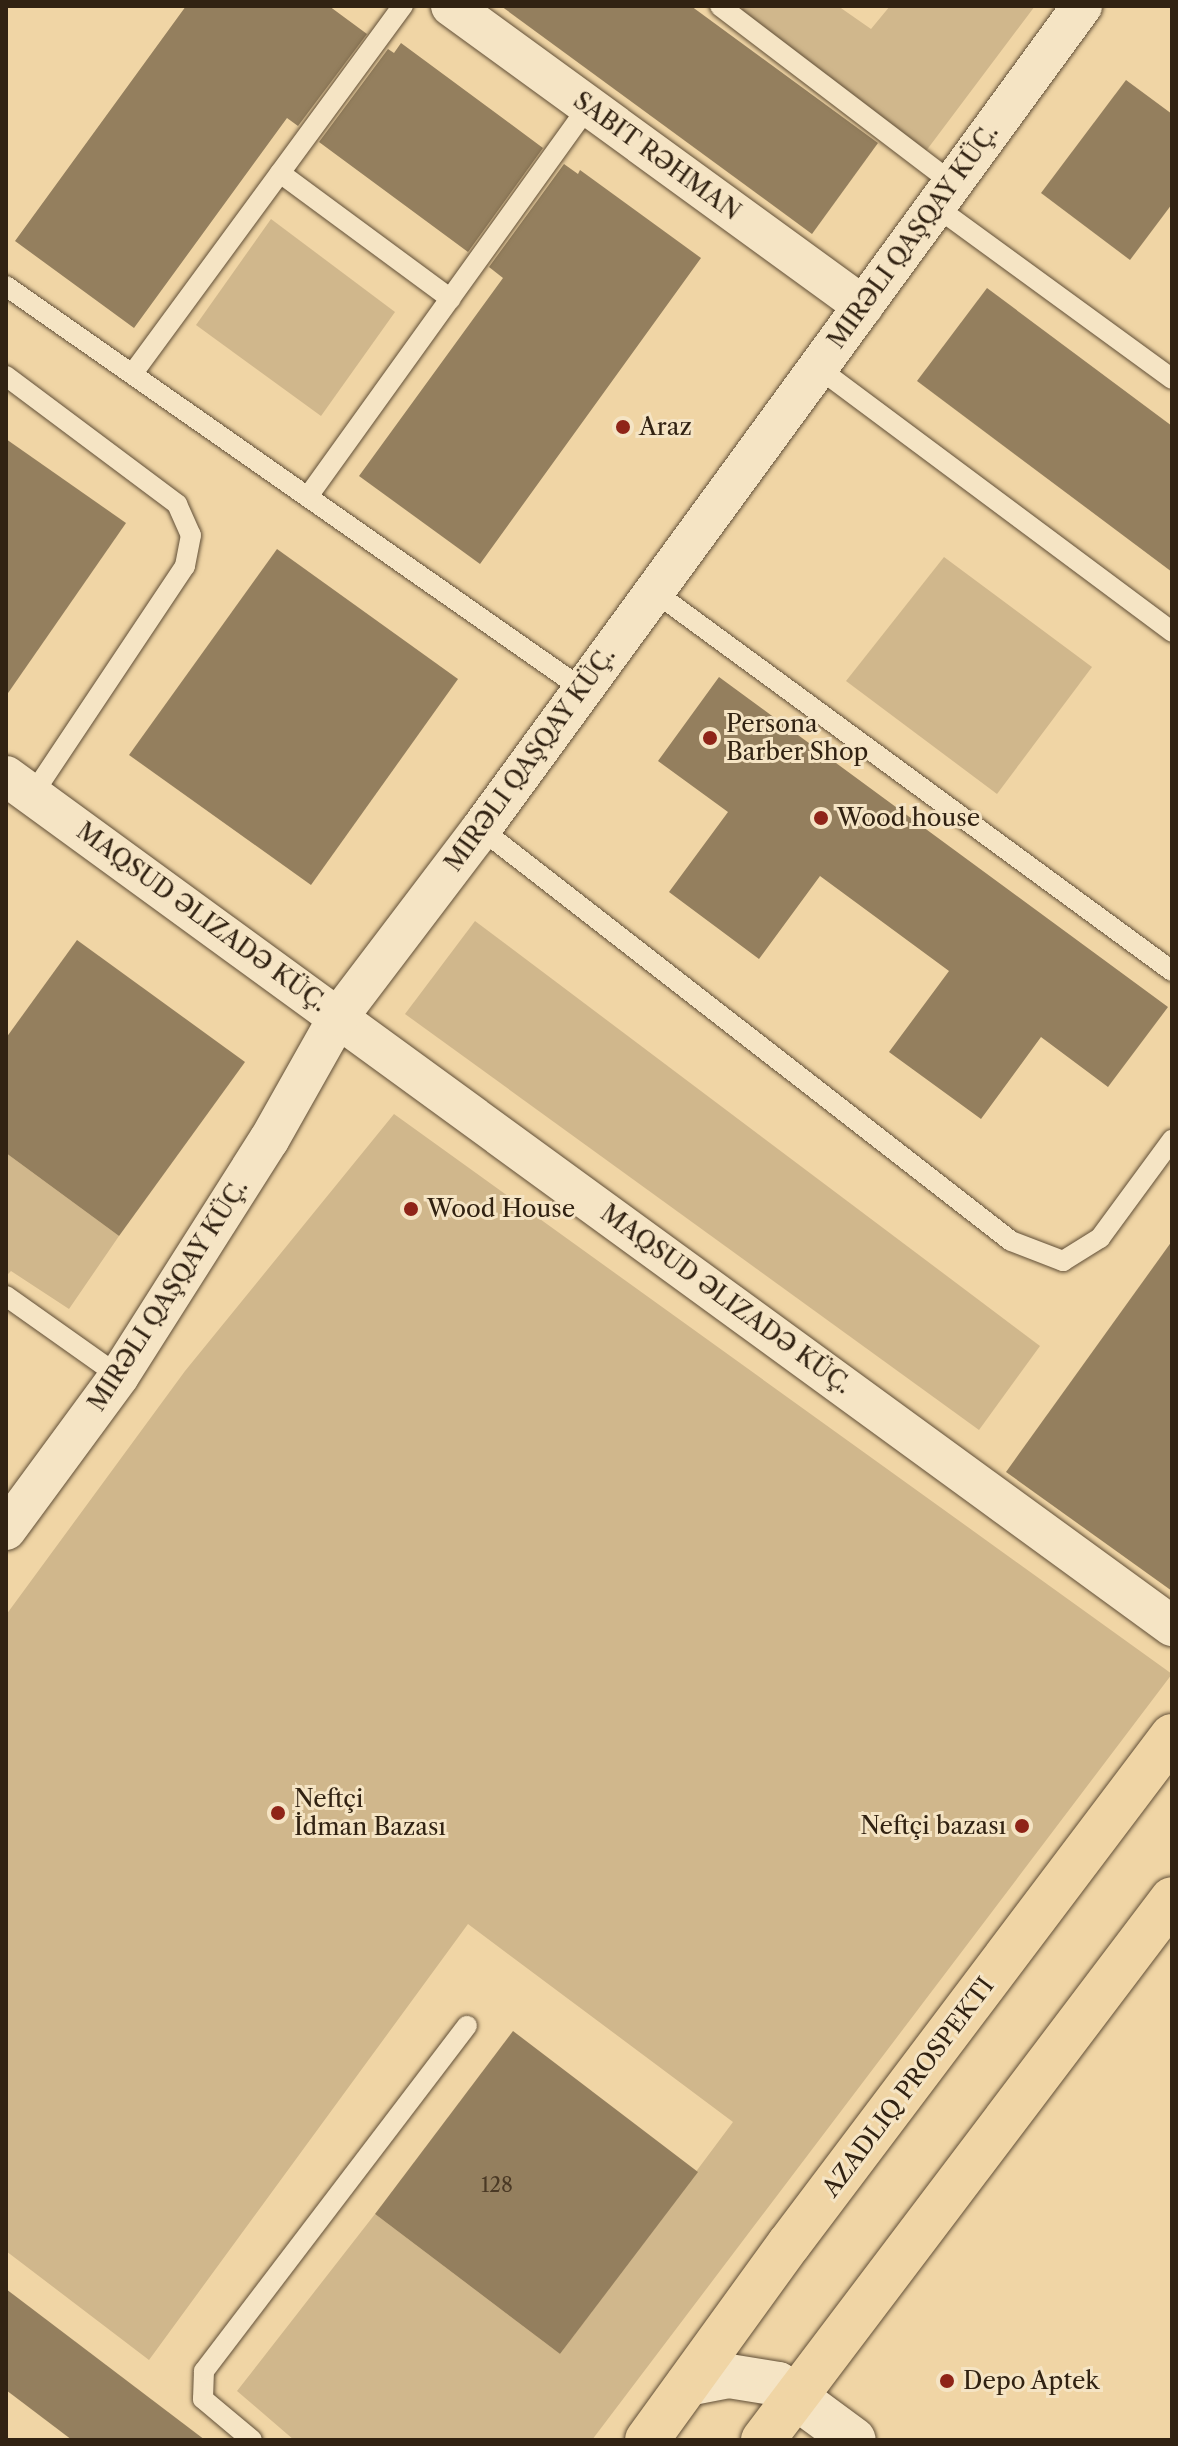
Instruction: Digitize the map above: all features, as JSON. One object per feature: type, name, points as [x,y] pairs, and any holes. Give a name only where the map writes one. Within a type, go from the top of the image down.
[{"type":"main road","points":[[647,2440],[799,2231],[1172,1736]]},
{"type":"main road","points":[[763,2440],[1172,1899]]},
{"type":"main road","points":[[688,2384],[729,2376],[778,2384],[797,2395],[854,2440]]},
{"type":"street","name":"SABIT RƏHMAN","points":[[451,6],[863,306]]},
{"type":"street","name":"MIRƏLI QAŞQAY KÜÇ.","points":[[6,1530],[119,1376],[269,1140],[339,1016],[481,829],[652,590],[1082,6]]},
{"type":"street","name":"MAQSUD ƏLIZADƏ KÜÇ.","points":[[19,786],[339,1016],[1172,1626]]},
{"type":"lane","points":[[133,373],[403,6]]},
{"type":"lane","points":[[720,6],[944,194],[1172,379]]},
{"type":"lane","points":[[309,495],[589,106]]},
{"type":"lane","points":[[280,173],[451,299]]},
{"type":"lane","points":[[6,286],[581,688]]},
{"type":"lane","points":[[817,367],[1172,632]]},
{"type":"lane","points":[[6,376],[177,504],[191,535],[185,566],[19,786]]},
{"type":"lane","points":[[652,590],[1172,971]]},
{"type":"lane","points":[[481,829],[1011,1241],[1063,1261],[1100,1238],[1172,1140]]},
{"type":"lane","points":[[6,1296],[119,1376]]},
{"type":"lane","points":[[252,2440],[203,2399],[204,2371],[467,2026]]},
{"type":"shaded area","points":[[744,6],[838,6],[871,29],[890,6],[1035,6],[923,155],[741,11]]},
{"type":"shaded area","points":[[271,219],[395,312],[321,416],[196,325]]},
{"type":"shaded area","points":[[944,557],[1092,667],[997,794],[846,681]]},
{"type":"shaded area","points":[[475,921],[1040,1346],[979,1430],[405,1014]]},
{"type":"shaded area","points":[[394,1114],[1172,1674],[592,2440],[294,2440],[237,2391],[375,2214],[560,2354],[733,2122],[468,1924],[149,2360],[6,2251],[6,1615],[185,1371]]},
{"type":"shaded area","points":[[6,1153],[119,1236],[69,1309],[11,1271],[6,1276]]},
{"type":"building","points":[[186,6],[329,6],[367,34],[298,126],[287,118],[134,328],[15,241]]},
{"type":"building","points":[[501,6],[691,6],[878,143],[812,234]]},
{"type":"building","points":[[401,43],[543,148],[468,252],[319,142],[388,49],[394,53]]},
{"type":"building","points":[[1126,80],[1172,114],[1172,204],[1130,260],[1041,193]]},
{"type":"building","points":[[564,164],[578,174],[580,170],[701,258],[480,564],[359,476],[503,278],[489,267]]},
{"type":"building","points":[[987,288],[1172,426],[1172,572],[917,381]]},
{"type":"building","points":[[6,439],[126,523],[6,696]]},
{"type":"building","points":[[277,549],[458,679],[311,885],[129,755]]},
{"type":"building","points":[[719,677],[1168,1007],[1108,1087],[1041,1037],[981,1119],[889,1052],[949,971],[820,876],[759,959],[669,892],[728,812],[658,761]]},
{"type":"building","points":[[77,940],[245,1062],[119,1236],[6,1153],[6,1038]]},
{"type":"building","points":[[1172,1241],[1172,1591],[1006,1472]]},
{"type":"building","points":[[513,2031],[698,2172],[560,2354],[375,2214]]},
{"type":"building","points":[[6,2289],[205,2440],[72,2440],[6,2390]]},
{"type":"place","name":"Araz","points":[[623,427]]},
{"type":"place","name":"Persona Barber Shop","points":[[710,738]]},
{"type":"place","name":"Wood house","points":[[821,818]]},
{"type":"place","name":"Wood House","points":[[411,1209]]},
{"type":"place","name":"Neftçi İdman Bazası","points":[[278,1813]]},
{"type":"place","name":"Neftçi bazası","points":[[1022,1826]]},
{"type":"place","name":"Depo Aptek","points":[[947,2381]]}]
